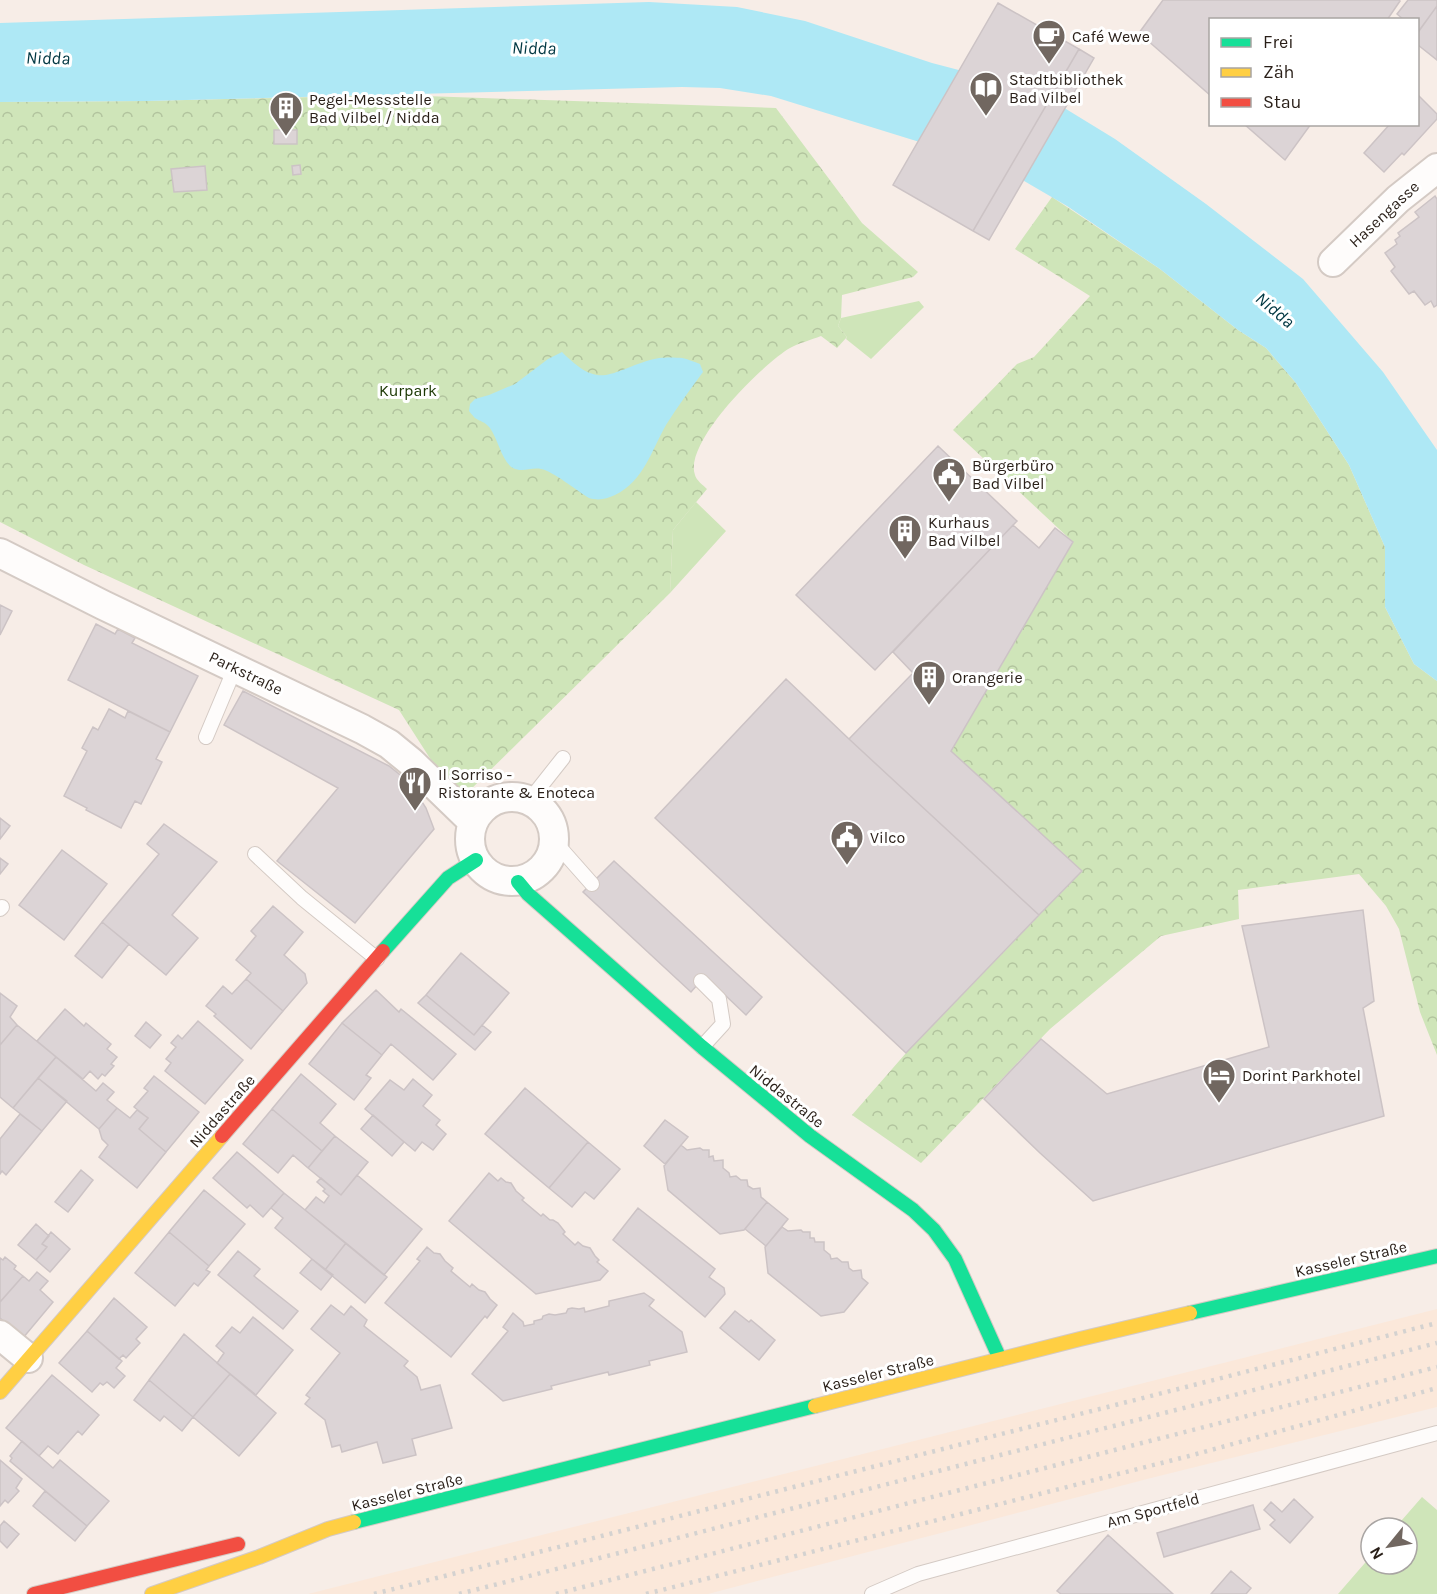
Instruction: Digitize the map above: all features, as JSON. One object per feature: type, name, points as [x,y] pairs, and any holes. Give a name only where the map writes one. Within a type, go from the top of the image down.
[{"type":"main road","name":"Niddastraße","points":[[0,1392],[448,878],[476,860]]},
{"type":"main road","name":"Niddastraße","points":[[518,882],[528,894],[702,1047],[810,1136],[913,1210],[934,1230],[955,1259],[999,1359]]},
{"type":"main road","name":"Kasseler Straße","points":[[152,1594],[259,1557],[328,1529],[999,1359],[1437,1256]]},
{"type":"main road","name":"Kasseler Straße","points":[[284,1533],[328,1529]]},
{"type":"main road","points":[[34,1594],[250,1541]]},
{"type":"street","name":"Hasengasse","points":[[1333,262],[1398,200],[1437,168]]},
{"type":"street","name":"Parkstraße","points":[[0,553],[389,744],[473,822]]},
{"type":"street","points":[[513,797],[529,801],[543,810],[551,824],[554,841],[550,857],[541,870],[518,882],[494,878],[481,868],[472,854],[470,838],[473,822],[483,808],[497,799],[513,797]]},
{"type":"street","points":[[0,1335],[28,1358]]},
{"type":"lane","points":[[206,737],[235,668]]},
{"type":"lane","points":[[529,801],[563,758]]},
{"type":"lane","points":[[554,841],[592,884]]},
{"type":"lane","points":[[255,854],[302,898],[376,959]]},
{"type":"lane","points":[[700,981],[719,999],[723,1024],[702,1047]]},
{"type":"lane","name":"Am Sportfeld","points":[[872,1594],[918,1574],[1437,1433]]},
{"type":"shaded area","points":[[1437,1309],[1437,1407],[1151,1478],[708,1594],[308,1594]]},
{"type":"green space","name":"Kurpark","points":[[397,95],[776,108],[862,223],[918,272],[913,277],[842,295],[841,318],[838,326],[847,337],[837,348],[821,336],[790,348],[762,370],[728,405],[701,443],[695,461],[695,475],[707,489],[673,530],[670,593],[458,802],[399,710],[84,565],[0,522],[0,102]]},
{"type":"green space","points":[[1052,197],[1160,269],[1238,330],[1266,348],[1296,383],[1349,465],[1385,547],[1385,607],[1414,664],[1437,681],[1437,1055],[1420,1012],[1399,929],[1386,906],[1359,874],[1238,890],[1239,919],[1161,936],[1050,1029],[921,1163],[852,1115],[906,1053],[1082,871],[951,751],[1073,542],[953,430],[1017,364],[1034,357],[1090,296],[1015,249]]},
{"type":"green space","points":[[919,301],[924,307],[871,359],[846,339],[847,337],[838,326],[841,318]]},
{"type":"green space","points":[[696,502],[726,531],[670,593],[673,530]]},
{"type":"green space","points":[[1422,1497],[1437,1510],[1437,1594],[1338,1594],[1359,1570],[1359,1576],[1419,1576],[1419,1516],[1405,1516]]},
{"type":"water","name":"Nidda","points":[[649,2],[737,7],[805,21],[932,63],[1016,85],[1066,109],[1115,139],[1206,204],[1303,279],[1383,372],[1437,450],[1437,681],[1414,664],[1385,607],[1385,547],[1349,465],[1296,383],[1266,348],[1238,330],[1160,269],[1067,206],[1019,178],[955,153],[771,96],[720,88],[682,87],[146,101],[0,102],[0,23]]},
{"type":"water","points":[[562,352],[575,364],[595,375],[613,373],[657,358],[682,358],[700,364],[703,372],[666,425],[640,474],[625,489],[609,498],[589,498],[546,471],[513,468],[503,456],[490,428],[469,411],[470,404],[475,399],[515,384],[548,359]]},
{"type":"building","points":[[1163,0],[1400,1],[1388,18],[1209,18],[1209,94],[1139,33]]},
{"type":"building","points":[[1408,0],[1437,0],[1437,6],[1419,31],[1419,18],[1402,18],[1397,14]]},
{"type":"building","name":"Stadtbibliothek Bad Vilbel","points":[[998,3],[1079,49],[973,231],[893,185]]},
{"type":"building","points":[[1437,6],[1437,60],[1419,46],[1419,31]]},
{"type":"building","points":[[1079,49],[1094,58],[989,240],[973,231]]},
{"type":"building","points":[[1419,96],[1437,114],[1437,119],[1404,155],[1402,153],[1384,172],[1364,153],[1388,126],[1419,126]]},
{"type":"building","points":[[1246,126],[1310,126],[1285,160]]},
{"type":"building","name":"Pegel-Messstelle Bad Vilbel / Nidda","points":[[274,130],[297,130],[297,144],[274,144]]},
{"type":"building","points":[[300,165],[301,174],[293,175],[292,166]]},
{"type":"building","points":[[205,166],[207,190],[174,192],[171,169]]},
{"type":"building","points":[[1435,196],[1437,199],[1437,305],[1434,307],[1431,301],[1425,305],[1414,291],[1409,294],[1391,271],[1395,267],[1385,253],[1397,244],[1395,240],[1400,236],[1398,233],[1419,217],[1415,212]]},
{"type":"building","name":"Kurhaus Bad Vilbel","points":[[938,446],[1017,521],[875,670],[796,595]]},
{"type":"building","name":"Orangerie","points":[[1013,525],[1039,548],[1055,528],[1073,542],[951,751],[1082,871],[1039,915],[849,739],[913,673],[893,652]]},
{"type":"building","points":[[0,605],[12,611],[0,635]]},
{"type":"building","points":[[96,624],[115,634],[118,629],[135,638],[132,643],[198,676],[170,732],[68,680]]},
{"type":"building","name":"Vilco","points":[[786,679],[1039,915],[906,1053],[655,818]]},
{"type":"building","points":[[243,691],[389,766],[404,778],[426,808],[434,829],[355,923],[277,861],[338,788],[224,725]]},
{"type":"building","points":[[109,709],[125,718],[128,711],[170,732],[156,759],[162,762],[141,804],[135,801],[121,828],[64,796],[87,751],[82,748],[93,727],[98,730]]},
{"type":"building","points":[[0,818],[10,826],[0,839]]},
{"type":"building","points":[[164,824],[217,862],[172,915],[198,938],[166,975],[102,922],[159,854],[147,844]]},
{"type":"building","points":[[62,850],[107,884],[64,940],[19,905]]},
{"type":"building","points":[[0,858],[8,864],[0,874]]},
{"type":"building","points":[[614,861],[762,997],[746,1015],[705,976],[691,992],[583,892]]},
{"type":"building","points":[[273,906],[303,932],[284,955],[305,974],[307,983],[283,1011],[246,979],[251,973],[236,960],[256,936],[251,931]]},
{"type":"building","points":[[1363,910],[1374,1001],[1363,1008],[1384,1116],[1093,1201],[984,1099],[1041,1039],[1107,1094],[1269,1047],[1242,926]]},
{"type":"building","points":[[102,922],[129,944],[102,978],[75,956]]},
{"type":"building","points":[[461,953],[509,993],[474,1035],[426,995]]},
{"type":"building","points":[[246,979],[283,1011],[251,1049],[206,1006],[223,986],[232,994]]},
{"type":"building","points":[[376,990],[399,1012],[401,1009],[456,1054],[433,1080],[391,1044],[382,1055],[342,1023]]},
{"type":"building","points":[[0,993],[17,1006],[10,1017],[17,1025],[0,1045]]},
{"type":"building","points":[[426,995],[474,1035],[482,1025],[491,1032],[475,1050],[418,1003]]},
{"type":"building","points":[[65,1009],[84,1026],[86,1023],[111,1044],[107,1049],[117,1057],[111,1064],[114,1066],[105,1076],[102,1074],[98,1079],[90,1071],[83,1079],[37,1041]]},
{"type":"building","points":[[198,1021],[243,1060],[205,1104],[165,1071],[171,1063],[166,1059],[176,1047],[171,1043],[178,1035],[182,1039]]},
{"type":"building","points":[[146,1022],[161,1035],[150,1048],[135,1036]]},
{"type":"building","points":[[342,1023],[382,1055],[366,1075],[371,1078],[354,1100],[309,1064]]},
{"type":"building","points":[[17,1025],[56,1057],[13,1108],[0,1097],[0,1045]]},
{"type":"building","points":[[56,1057],[96,1091],[103,1083],[114,1092],[107,1100],[117,1108],[99,1129],[38,1078]]},
{"type":"building","points":[[301,1074],[336,1104],[320,1123],[335,1136],[322,1151],[272,1109]]},
{"type":"building","points":[[154,1076],[199,1112],[166,1152],[139,1129],[148,1118],[134,1107],[148,1091],[144,1088]]},
{"type":"building","points":[[38,1078],[67,1101],[42,1131],[13,1108]]},
{"type":"building","points":[[413,1079],[432,1095],[423,1106],[440,1120],[436,1125],[446,1134],[433,1150],[422,1142],[415,1151],[365,1109],[390,1080],[404,1090]]},
{"type":"building","points":[[525,1088],[588,1142],[549,1188],[485,1134]]},
{"type":"building","points":[[117,1108],[130,1118],[137,1110],[148,1118],[139,1129],[166,1152],[137,1188],[99,1157],[108,1145],[102,1139],[99,1129]]},
{"type":"building","points":[[272,1109],[322,1151],[308,1168],[293,1155],[278,1173],[243,1144]]},
{"type":"building","points":[[20,1114],[42,1131],[6,1175],[2,1171],[0,1174],[0,1139]]},
{"type":"building","points":[[373,1115],[404,1142],[392,1156],[361,1129]]},
{"type":"building","points":[[665,1120],[688,1137],[665,1164],[644,1146]]},
{"type":"building","points":[[335,1136],[368,1162],[341,1195],[308,1168]]},
{"type":"building","points":[[588,1142],[620,1169],[594,1199],[585,1192],[572,1207],[549,1188]]},
{"type":"building","points":[[681,1145],[687,1150],[700,1148],[709,1150],[709,1157],[713,1156],[714,1161],[723,1160],[723,1168],[730,1177],[736,1176],[741,1180],[747,1180],[748,1186],[753,1189],[760,1188],[761,1197],[767,1202],[744,1230],[720,1234],[668,1190],[664,1166]]},
{"type":"building","points":[[237,1152],[284,1193],[263,1217],[250,1205],[247,1208],[213,1178]]},
{"type":"building","points":[[81,1170],[93,1180],[68,1212],[55,1202]]},
{"type":"building","points":[[489,1173],[498,1181],[501,1178],[511,1183],[524,1198],[522,1200],[541,1216],[543,1214],[558,1223],[565,1232],[563,1234],[575,1245],[578,1242],[590,1248],[599,1260],[597,1262],[608,1271],[600,1280],[536,1294],[449,1221]]},
{"type":"building","points":[[357,1175],[422,1229],[384,1275],[305,1210],[316,1197],[324,1203],[329,1196],[317,1182],[321,1178],[341,1195]]},
{"type":"building","points":[[204,1190],[245,1224],[209,1266],[169,1232]]},
{"type":"building","points":[[284,1193],[346,1243],[325,1270],[275,1228],[283,1218],[271,1208]]},
{"type":"building","points":[[767,1202],[788,1219],[766,1246],[745,1229]]},
{"type":"building","points":[[638,1208],[715,1269],[709,1277],[724,1288],[725,1294],[705,1317],[613,1240]]},
{"type":"building","points":[[36,1224],[49,1236],[42,1244],[47,1247],[36,1260],[18,1245]]},
{"type":"building","points":[[782,1227],[788,1231],[810,1232],[810,1238],[814,1238],[815,1242],[824,1242],[824,1250],[831,1259],[837,1258],[842,1262],[848,1262],[849,1268],[853,1271],[861,1270],[862,1278],[868,1283],[844,1312],[821,1316],[768,1273],[765,1247]]},
{"type":"building","points":[[51,1232],[70,1249],[50,1272],[36,1260],[47,1247],[42,1244]]},
{"type":"building","points":[[169,1232],[209,1266],[206,1270],[210,1272],[198,1286],[194,1283],[175,1306],[135,1273]]},
{"type":"building","points":[[346,1243],[387,1277],[365,1303],[325,1270]]},
{"type":"building","points":[[427,1247],[434,1253],[440,1254],[453,1268],[451,1271],[470,1287],[472,1284],[485,1292],[497,1305],[451,1357],[385,1303],[420,1261],[417,1259]]},
{"type":"building","points":[[238,1251],[260,1269],[254,1276],[298,1311],[283,1329],[218,1275]]},
{"type":"building","points":[[5,1257],[23,1276],[0,1302],[0,1258],[3,1260]]},
{"type":"building","points":[[312,1259],[333,1275],[321,1290],[300,1273]]},
{"type":"building","points":[[37,1272],[48,1281],[40,1290],[53,1302],[23,1338],[0,1318],[0,1302],[23,1276],[29,1281]]},
{"type":"building","points":[[644,1293],[654,1300],[649,1306],[682,1332],[687,1352],[649,1361],[650,1365],[609,1375],[608,1372],[503,1401],[472,1374],[508,1331],[503,1327],[513,1313],[523,1322],[524,1326],[534,1324],[534,1321],[549,1314],[566,1313],[572,1308],[584,1308],[585,1312],[609,1306],[609,1301]]},
{"type":"building","points":[[114,1298],[147,1327],[136,1339],[140,1343],[126,1358],[123,1355],[119,1359],[87,1331]]},
{"type":"building","points":[[331,1305],[344,1315],[351,1306],[367,1320],[364,1326],[408,1361],[404,1366],[417,1377],[421,1390],[440,1385],[452,1428],[412,1439],[416,1455],[383,1463],[377,1442],[342,1452],[340,1445],[332,1447],[325,1420],[305,1404],[310,1398],[306,1395],[340,1353],[311,1329]]},
{"type":"building","points":[[735,1311],[749,1322],[751,1320],[775,1340],[759,1360],[720,1328]]},
{"type":"building","points":[[253,1317],[293,1350],[256,1395],[217,1363],[224,1353],[216,1346],[232,1327],[240,1333]]},
{"type":"building","points":[[87,1331],[122,1361],[116,1368],[125,1376],[114,1388],[107,1382],[103,1385],[100,1383],[92,1392],[59,1363]]},
{"type":"building","points":[[184,1334],[230,1374],[193,1417],[149,1380]]},
{"type":"building","points":[[230,1374],[276,1413],[239,1456],[193,1417]]},
{"type":"building","points":[[52,1375],[99,1415],[82,1435],[78,1431],[58,1454],[48,1446],[39,1456],[6,1428]]},
{"type":"building","points":[[149,1380],[193,1417],[182,1431],[164,1416],[160,1421],[134,1400]]},
{"type":"building","points":[[22,1441],[53,1468],[60,1460],[109,1501],[87,1526],[10,1461],[12,1458],[10,1456]]},
{"type":"building","points":[[0,1460],[22,1479],[16,1488],[19,1491],[8,1503],[5,1500],[0,1506]]},
{"type":"building","points":[[45,1491],[87,1526],[75,1541],[33,1506]]},
{"type":"building","points":[[1294,1499],[1313,1517],[1290,1543],[1270,1525],[1275,1520],[1264,1510],[1271,1502],[1282,1512]]},
{"type":"building","points":[[1253,1505],[1260,1529],[1164,1557],[1157,1533]]},
{"type":"building","points":[[4,1521],[19,1534],[7,1548],[0,1541],[0,1526]]},
{"type":"building","points":[[1108,1535],[1173,1594],[1061,1594],[1057,1591]]},
{"type":"building","points":[[1231,1571],[1251,1588],[1246,1594],[1211,1594]]},
{"type":"railway","points":[[374,1594],[1437,1323]]},
{"type":"railway","points":[[459,1594],[1437,1343]]},
{"type":"railway","points":[[556,1594],[1437,1367]]},
{"type":"railway","points":[[646,1594],[1189,1456],[1437,1388]]},
{"type":"traffic: fast","points":[[383,951],[448,878],[476,860]]},
{"type":"traffic: fast","points":[[518,882],[528,894],[702,1047],[810,1136],[913,1210],[934,1230],[955,1259],[1000,1359]]},
{"type":"traffic: fast","points":[[1190,1313],[1437,1256]]},
{"type":"traffic: fast","points":[[354,1522],[815,1406]]},
{"type":"traffic: slow","points":[[0,1392],[222,1136]]},
{"type":"traffic: slow","points":[[815,1406],[1190,1313]]},
{"type":"traffic: slow","points":[[152,1594],[259,1557],[328,1529],[354,1522]]},
{"type":"traffic: jam","points":[[222,1136],[383,951]]},
{"type":"traffic: jam","points":[[34,1594],[238,1544]]},
{"type":"place","name":"Café Wewe","points":[[1049,65]]},
{"type":"place","name":"Stadtbibliothek Bad Vilbel","points":[[986,117]]},
{"type":"place","name":"Pegel-Messstelle Bad Vilbel / Nidda","points":[[286,137]]},
{"type":"place","name":"Bürgerbüro Bad Vilbel","points":[[949,503]]},
{"type":"place","name":"Kurhaus Bad Vilbel","points":[[905,560]]},
{"type":"place","name":"Orangerie","points":[[929,706]]},
{"type":"place","name":"Il Sorriso - Ristorante & Enoteca","points":[[415,812]]},
{"type":"place","name":"Vilco","points":[[847,866]]},
{"type":"place","name":"Dorint Parkhotel","points":[[1219,1104]]}]
